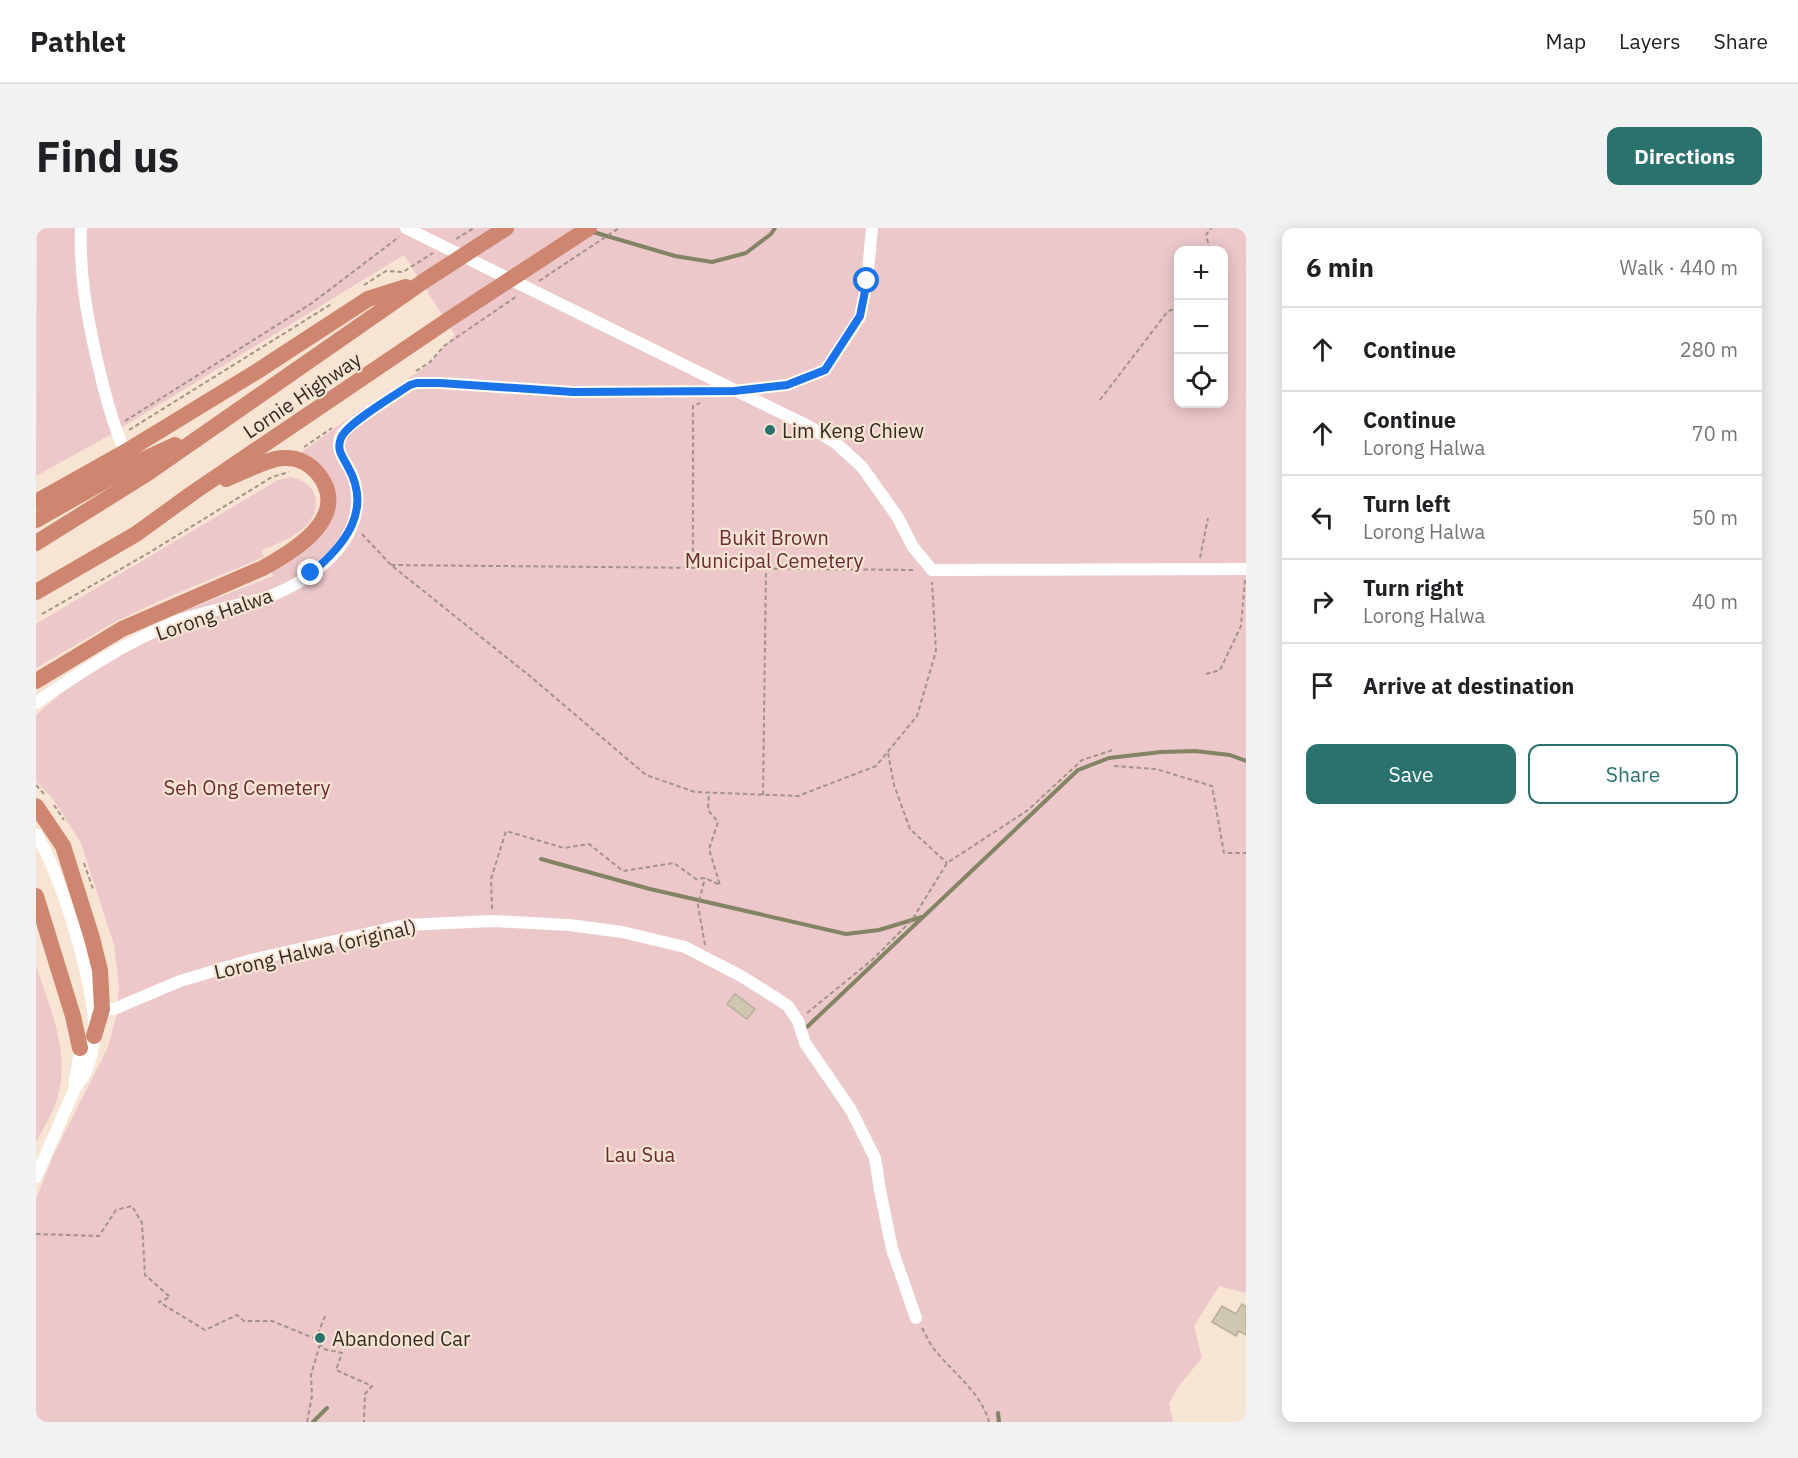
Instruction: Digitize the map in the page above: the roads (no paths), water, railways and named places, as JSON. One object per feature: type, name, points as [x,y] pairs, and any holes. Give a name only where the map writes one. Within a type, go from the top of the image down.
[{"type":"highway","name":"Lornie Highway","points":[[36,543],[148,473],[427,279],[506,228]]},
{"type":"highway","name":"Lornie Highway","points":[[36,592],[136,534],[194,492],[451,318],[589,228]]},
{"type":"highway","points":[[36,502],[123,446],[256,372],[368,299],[427,279]]},
{"type":"highway","points":[[36,520],[140,461],[218,424]]},
{"type":"highway","points":[[36,681],[122,629],[281,558],[313,534],[323,519],[327,506],[325,484],[318,474],[308,464],[291,458],[278,459],[194,492]]},
{"type":"highway","points":[[36,807],[63,846],[93,938],[100,970],[102,1009],[94,1036]]},
{"type":"highway","points":[[36,896],[73,1016],[80,1048]]},
{"type":"street","points":[[81,228],[81,275],[94,348],[123,446]]},
{"type":"street","points":[[734,391],[787,385],[825,370],[860,316],[867,281],[872,228]]},
{"type":"street","points":[[407,229],[808,426],[836,442],[862,467],[897,516],[913,547],[932,570],[1246,569]]},
{"type":"street","name":"Lorong Halwa","points":[[36,703],[88,667],[173,623],[205,612],[256,600],[294,584],[331,557],[344,542],[354,525],[356,487],[341,456],[339,447],[343,433],[410,385],[440,383],[573,392],[734,391]]},
{"type":"street","points":[[36,834],[50,860],[61,889],[83,963],[94,1036],[83,1079],[75,1088],[36,1177]]},
{"type":"street","points":[[36,847],[47,873],[78,970],[84,1001],[86,1030],[80,1048],[75,1088]]},
{"type":"street","name":"Lorong Halwa (original)","points":[[102,1009],[114,1009],[180,981],[251,960],[405,925],[493,921],[568,925],[622,932],[685,947],[741,976],[788,1006],[798,1021],[805,1043],[851,1110],[875,1158],[879,1190],[892,1249],[916,1318]]},
{"type":"waterway","points":[[593,232],[675,256],[712,262],[746,253],[771,234],[775,228]]},
{"type":"waterway","points":[[807,1027],[1078,770],[1109,758],[1161,752],[1195,751],[1230,755],[1246,761]]},
{"type":"waterway","points":[[541,859],[650,889],[846,934],[879,930],[922,917]]},
{"type":"waterway","points":[[313,1422],[327,1408]]},
{"type":"waterway","points":[[998,1413],[999,1422]]},
{"type":"place","name":"Lim Keng Chiew","points":[[770,430]]},
{"type":"place","name":"Abandoned Car","points":[[320,1338]]},
{"type":"park label","name":"Bukit Brown Municipal Cemetery","points":[[774,548]]},
{"type":"park label","name":"Seh Ong Cemetery","points":[[247,787]]},
{"type":"park label","name":"Lau Sua","points":[[640,1154]]}]
